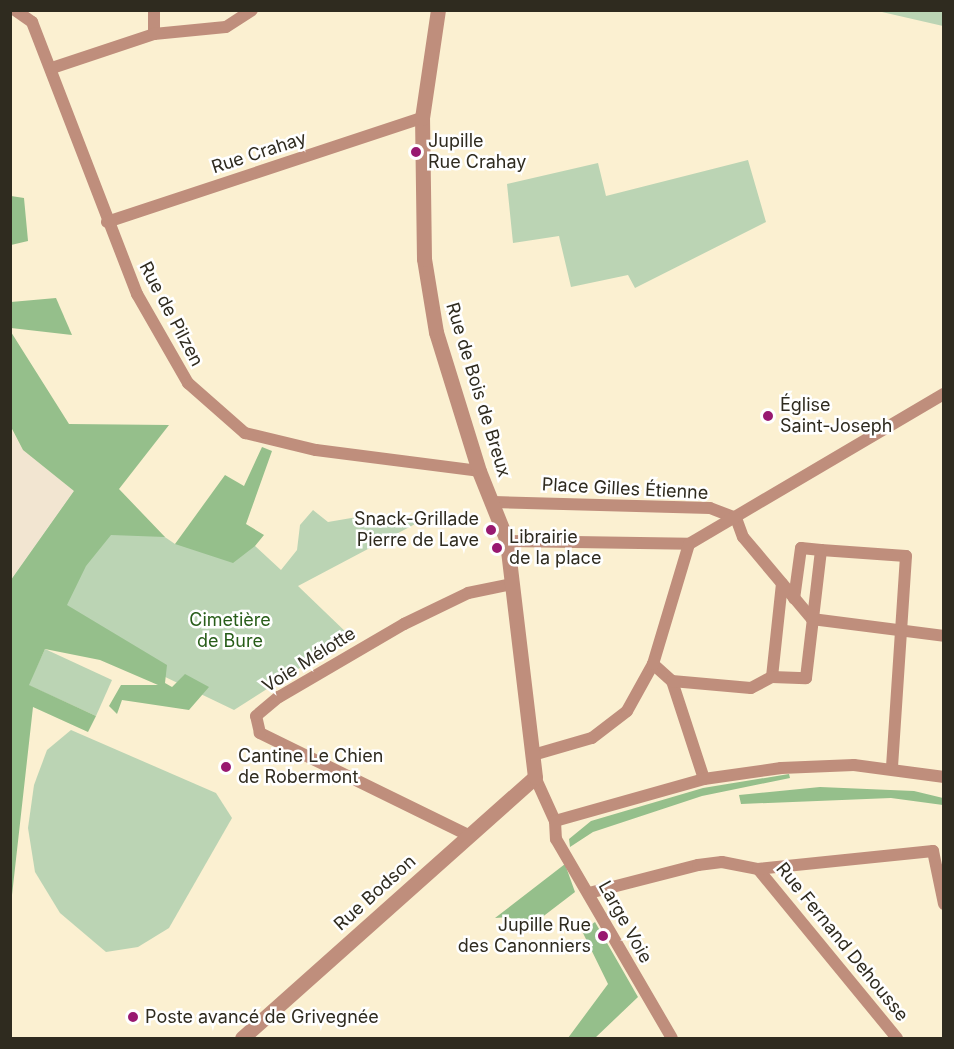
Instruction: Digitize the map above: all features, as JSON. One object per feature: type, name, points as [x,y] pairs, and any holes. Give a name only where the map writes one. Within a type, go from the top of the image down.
[{"type":"street","name":"Rue de Pilzen","points":[[15,10],[32,22],[52,68],[107,222],[136,294],[188,383],[244,433],[316,450],[479,471]]},
{"type":"street","points":[[154,10],[154,34]]},
{"type":"street","points":[[52,68],[154,34],[226,27],[252,10]]},
{"type":"street","name":"Rue de Bois de Breux","points":[[438,10],[422,118],[420,196],[427,283],[436,332],[479,471],[494,502],[507,541],[535,777]]},
{"type":"street","name":"Rue Crahay","points":[[107,222],[422,118]]},
{"type":"street","points":[[944,394],[795,479],[736,518],[743,537],[812,620],[944,636]]},
{"type":"street","name":"Place Gilles Étienne","points":[[494,502],[710,508],[736,518]]},
{"type":"street","name":"Place Gilles Étienne","points":[[507,541],[689,544],[736,518]]},
{"type":"street","points":[[533,754],[592,738],[627,711],[653,664],[689,544]]},
{"type":"street","points":[[794,599],[801,548],[906,556],[892,768]]},
{"type":"street","points":[[672,681],[751,688],[772,677],[806,678],[821,550]]},
{"type":"street","name":"Voie Mélotte","points":[[468,835],[260,733],[256,716],[279,698],[404,624],[468,593],[512,584]]},
{"type":"street","points":[[772,677],[782,584]]},
{"type":"street","points":[[653,664],[672,681],[704,778]]},
{"type":"street","points":[[555,821],[704,778],[781,768],[892,768],[944,777]]},
{"type":"street","name":"Rue Bodson","points":[[242,1038],[535,777]]},
{"type":"street","name":"Large Voie","points":[[535,777],[555,821],[556,839],[672,1038]]},
{"type":"street","points":[[589,893],[698,865],[722,862],[758,869],[938,850],[944,904]]},
{"type":"street","name":"Rue Fernand Dehousse","points":[[758,869],[897,1038]]},
{"type":"shaded area","points":[[10,427],[23,450],[75,491],[11,580]]},
{"type":"green space","points":[[877,11],[943,11],[943,26],[882,12]]},
{"type":"green space","points":[[748,160],[766,222],[635,288],[628,275],[571,287],[559,236],[513,243],[507,184],[598,163],[606,196]]},
{"type":"green space","points":[[11,196],[24,198],[28,241],[11,245]]},
{"type":"green space","points":[[56,298],[72,335],[11,328],[11,302]]},
{"type":"green space","points":[[11,332],[69,424],[169,425],[119,489],[165,537],[111,535],[86,566],[67,605],[167,665],[165,683],[172,687],[185,674],[209,687],[189,710],[122,700],[117,714],[109,706],[121,685],[158,685],[100,660],[45,649],[29,685],[96,716],[88,732],[33,707],[11,904],[11,580],[74,491],[23,450],[11,427]]},
{"type":"green space","points":[[262,447],[272,451],[246,524],[264,535],[255,546],[233,563],[175,544],[225,475],[244,486]]},
{"type":"green space","name":"Cimetière de Bure","points":[[82,480],[175,544],[253,544],[281,570],[297,550],[300,525],[313,510],[328,522],[363,516],[419,522],[298,586],[350,636],[234,710],[11,603],[11,580]]},
{"type":"green space","points":[[45,649],[112,680],[96,716],[28,685]]},
{"type":"green space","points":[[71,730],[216,793],[232,818],[169,928],[138,947],[106,952],[60,913],[35,872],[28,828],[34,785],[47,750]]},
{"type":"green space","points":[[789,774],[790,778],[702,796],[593,832],[570,847],[569,839],[591,821],[703,788]]},
{"type":"green space","points":[[820,787],[914,791],[943,798],[943,805],[891,798],[741,804],[739,795]]},
{"type":"green space","points":[[565,864],[575,892],[524,931],[509,917],[495,918]]},
{"type":"green space","points":[[595,922],[638,997],[595,1038],[568,1038],[608,984],[582,931]]},
{"type":"place","name":"Jupille Rue Crahay","points":[[416,152]]},
{"type":"place","name":"Église Saint-Joseph","points":[[768,416]]},
{"type":"place","name":"Snack-Grillade Pierre de Lave","points":[[491,530]]},
{"type":"place","name":"Librairie de la place","points":[[497,548]]},
{"type":"place","name":"Cantine Le Chien de Robermont","points":[[226,767]]},
{"type":"place","name":"Jupille Rue des Canonniers","points":[[603,936]]},
{"type":"place","name":"Poste avancé de Grivegnée","points":[[133,1017]]}]
